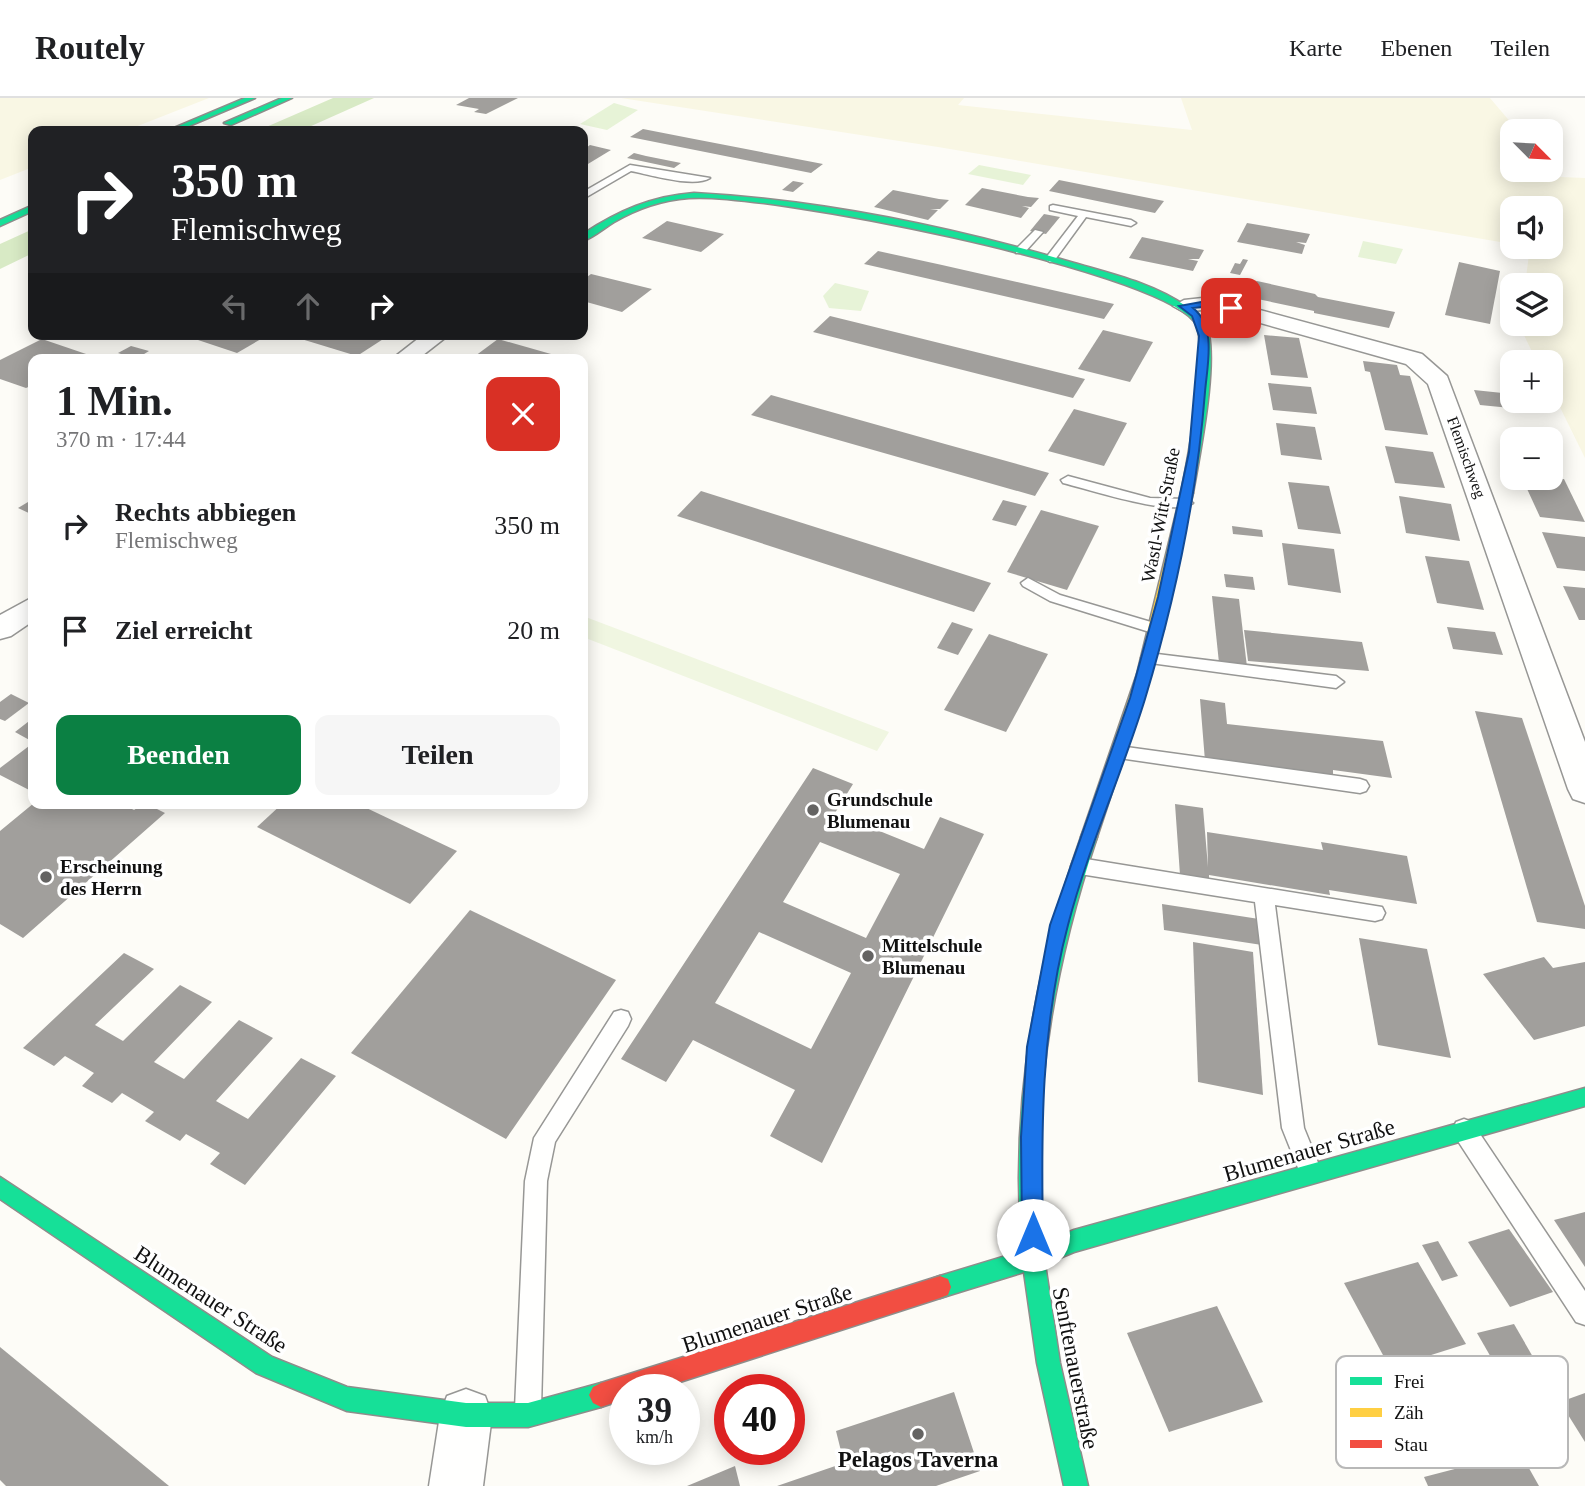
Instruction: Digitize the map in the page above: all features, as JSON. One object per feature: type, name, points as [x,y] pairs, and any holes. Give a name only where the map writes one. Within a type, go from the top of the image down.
[{"type":"main road","points":[[183,126],[251,98]]},
{"type":"main road","points":[[222,126],[288,98]]},
{"type":"main road","name":"Wastl-Witt-Straße","points":[[588,235],[626,210],[662,198],[706,194],[805,208],[1020,251],[1149,289],[1196,315],[1204,336],[1198,420],[1186,501],[1149,658],[1059,925],[1037,1047],[1031,1137],[1033,1258]]},
{"type":"main road","points":[[0,223],[28,210]]},
{"type":"main road","name":"Blumenauer Straße","points":[[0,1187],[264,1365],[347,1399],[467,1415],[528,1415],[580,1402],[1033,1258],[1074,1241],[1311,1172],[1585,1097]]},
{"type":"main road","name":"Senftenauerstraße","points":[[1033,1258],[1047,1363],[1076,1486]]},
{"type":"street","name":"Flemischweg","points":[[1184,306],[1212,303],[1415,359],[1439,381],[1585,789]]},
{"type":"street","points":[[410,354],[430,340]]},
{"type":"street","points":[[0,629],[28,610]]},
{"type":"street","points":[[456,1486],[467,1415]]},
{"type":"lane","points":[[679,166],[697,170],[706,178],[706,194]]},
{"type":"lane","points":[[588,193],[630,167],[682,178],[706,178]]},
{"type":"lane","points":[[1053,208],[1131,223]]},
{"type":"lane","points":[[1050,259],[1084,214]]},
{"type":"lane","points":[[1020,251],[1038,232]]},
{"type":"lane","points":[[1075,478],[1150,502],[1186,501]]},
{"type":"lane","points":[[1028,583],[1055,597],[1156,629]]},
{"type":"lane","points":[[1149,658],[1336,682]]},
{"type":"lane","points":[[1119,752],[1360,786]]},
{"type":"lane","points":[[1080,866],[1376,913]]},
{"type":"lane","points":[[1264,895],[1293,1128],[1311,1172]]},
{"type":"lane","points":[[528,1415],[536,1181],[545,1138],[621,1019]]},
{"type":"lane","points":[[1464,1130],[1585,1313]]},
{"type":"shaded area","points":[[0,98],[209,98],[138,126],[28,126],[28,169],[0,180]]},
{"type":"shaded area","points":[[621,98],[964,98],[958,105],[1192,130],[1181,98],[1490,98],[1508,119],[1500,119],[1500,182],[1563,182],[1563,177],[1585,178],[1585,458],[1563,413],[1563,350],[1531,350],[1524,336],[1563,336],[1563,273],[1527,273],[1528,259],[1563,259],[1563,196],[1500,196],[1500,242],[938,147]]},
{"type":"green space","points":[[333,98],[374,98],[311,126],[269,126]]},
{"type":"green space","points":[[614,103],[638,110],[607,130],[580,124]]},
{"type":"green space","points":[[979,165],[1031,175],[1023,185],[968,174]]},
{"type":"green space","points":[[28,231],[28,255],[0,269],[0,244]]},
{"type":"green space","points":[[1363,241],[1403,249],[1396,264],[1358,257]]},
{"type":"green space","points":[[835,283],[869,291],[861,311],[829,308],[823,296]]},
{"type":"green space","points":[[588,618],[889,732],[877,751],[588,639]]},
{"type":"building","points":[[469,98],[518,98],[486,114],[474,112],[479,109],[456,105]]},
{"type":"building","points":[[643,129],[823,164],[811,173],[630,137]]},
{"type":"building","points":[[590,145],[611,150],[588,164]]},
{"type":"building","points":[[634,153],[681,163],[674,168],[627,158]]},
{"type":"building","points":[[1059,180],[1164,201],[1155,213],[1049,191]]},
{"type":"building","points":[[793,181],[804,183],[793,192],[782,190]]},
{"type":"building","points":[[982,188],[1039,198],[1031,207],[1022,206],[1029,208],[1021,218],[965,205]]},
{"type":"building","points":[[893,190],[949,200],[940,209],[930,209],[938,210],[928,220],[874,207]]},
{"type":"building","points":[[1044,214],[1060,217],[1046,234],[1030,231]]},
{"type":"building","points":[[667,221],[724,234],[701,252],[642,238]]},
{"type":"building","points":[[1247,223],[1310,234],[1306,243],[1296,242],[1305,245],[1302,254],[1237,242]]},
{"type":"building","points":[[1142,237],[1204,250],[1199,259],[1188,259],[1198,261],[1193,271],[1129,258]]},
{"type":"building","points":[[878,251],[1114,304],[1104,319],[864,264]]},
{"type":"building","points":[[1243,259],[1248,260],[1240,275],[1230,273],[1235,263],[1240,264]]},
{"type":"building","points":[[1459,262],[1500,271],[1490,324],[1445,315]]},
{"type":"building","points":[[591,274],[652,289],[622,312],[588,302],[588,276]]},
{"type":"building","points":[[1253,282],[1315,294],[1318,297],[1395,312],[1389,328],[1314,313],[1248,297],[1255,286]]},
{"type":"building","points":[[830,316],[1085,379],[1073,398],[813,332]]},
{"type":"building","points":[[1103,330],[1153,342],[1130,382],[1078,369]]},
{"type":"building","points":[[1264,335],[1299,338],[1308,378],[1271,375]]},
{"type":"building","points":[[40,340],[86,354],[28,354],[26,388],[0,379],[0,360]]},
{"type":"building","points":[[198,340],[259,340],[237,353]]},
{"type":"building","points":[[305,340],[382,340],[360,354],[350,354]]},
{"type":"building","points":[[497,340],[502,340],[551,354],[478,354]]},
{"type":"building","points":[[131,346],[149,351],[144,354],[118,353]]},
{"type":"building","points":[[1363,361],[1397,365],[1400,375],[1410,376],[1428,435],[1385,430],[1370,372],[1365,371]]},
{"type":"building","points":[[1268,383],[1311,387],[1317,414],[1273,410]]},
{"type":"building","points":[[1474,390],[1500,393],[1500,407],[1480,405]]},
{"type":"building","points":[[771,395],[1049,473],[1035,496],[751,415]]},
{"type":"building","points":[[1074,409],[1127,423],[1104,466],[1048,451]]},
{"type":"building","points":[[1276,423],[1315,427],[1322,460],[1281,455]]},
{"type":"building","points":[[1385,446],[1433,452],[1445,488],[1395,483]]},
{"type":"building","points":[[1564,479],[1585,522],[1540,517],[1528,490],[1563,490]]},
{"type":"building","points":[[1288,482],[1329,486],[1341,534],[1298,529]]},
{"type":"building","points":[[701,491],[991,583],[974,612],[677,516]]},
{"type":"building","points":[[1399,496],[1451,504],[1460,541],[1406,533]]},
{"type":"building","points":[[1003,500],[1027,506],[1016,526],[992,520]]},
{"type":"building","points":[[28,502],[28,513],[18,508]]},
{"type":"building","points":[[1041,510],[1099,526],[1067,590],[1007,572]]},
{"type":"building","points":[[1232,526],[1262,530],[1263,537],[1233,534]]},
{"type":"building","points":[[1542,532],[1585,537],[1585,571],[1557,568]]},
{"type":"building","points":[[1282,543],[1334,549],[1341,593],[1288,585]]},
{"type":"building","points":[[1425,556],[1469,561],[1484,610],[1437,603]]},
{"type":"building","points":[[1224,574],[1253,577],[1255,590],[1226,587]]},
{"type":"building","points":[[1563,586],[1585,588],[1585,620],[1579,620]]},
{"type":"building","points":[[1212,596],[1239,599],[1247,667],[1219,663]]},
{"type":"building","points":[[952,622],[973,629],[958,655],[937,648]]},
{"type":"building","points":[[1447,627],[1495,632],[1503,655],[1453,649]]},
{"type":"building","points":[[1244,630],[1362,642],[1369,671],[1248,661]]},
{"type":"building","points":[[989,634],[1048,654],[1006,732],[944,710]]},
{"type":"building","points":[[11,694],[28,704],[5,721],[0,719],[0,702]]},
{"type":"building","points":[[1200,699],[1225,703],[1227,724],[1383,741],[1392,778],[1333,770],[1333,775],[1231,761],[1231,764],[1205,761]]},
{"type":"building","points":[[1475,711],[1522,718],[1585,906],[1585,929],[1537,922]]},
{"type":"building","points":[[28,722],[28,739],[15,732]]},
{"type":"building","points":[[28,747],[28,789],[0,775],[0,768]]},
{"type":"building","name":"Mittelschule Blumenau","points":[[813,768],[853,784],[835,813],[924,849],[940,817],[984,834],[822,1163],[770,1136],[795,1090],[693,1040],[666,1082],[621,1059]],"holes":[[[820,842],[900,874],[866,938],[783,902]],[[759,932],[851,973],[811,1049],[715,1003]]]},
{"type":"building","points":[[1175,804],[1203,808],[1208,867],[1207,832],[1323,850],[1321,842],[1407,856],[1417,904],[1329,890],[1330,895],[1209,875],[1209,880],[1180,875]]},
{"type":"building","name":"Erscheinung des Herrn","points":[[28,808],[157,809],[165,813],[23,938],[0,924],[0,831]]},
{"type":"building","points":[[276,809],[369,809],[457,851],[410,904],[257,827]]},
{"type":"building","points":[[1162,904],[1259,919],[1262,945],[1164,930]]},
{"type":"building","points":[[470,910],[616,980],[506,1139],[351,1053]]},
{"type":"building","points":[[1359,938],[1427,949],[1451,1058],[1378,1045]]},
{"type":"building","points":[[1193,942],[1253,952],[1263,1095],[1198,1082]]},
{"type":"building","points":[[124,953],[154,969],[95,1025],[123,1041],[180,985],[212,1002],[154,1062],[184,1079],[239,1020],[273,1038],[216,1101],[248,1119],[301,1058],[336,1076],[245,1185],[210,1164],[220,1153],[186,1134],[180,1141],[145,1121],[154,1112],[122,1093],[112,1103],[82,1086],[94,1073],[65,1056],[54,1066],[23,1048]]},
{"type":"building","points":[[1544,957],[1553,968],[1585,962],[1585,1026],[1534,1040],[1483,974]]},
{"type":"building","points":[[1585,1212],[1585,1267],[1554,1220]]},
{"type":"building","points":[[1509,1229],[1553,1292],[1510,1307],[1468,1242]]},
{"type":"building","points":[[1438,1241],[1458,1276],[1442,1281],[1422,1245]]},
{"type":"building","points":[[1418,1262],[1466,1344],[1428,1356],[1384,1356],[1344,1283]]},
{"type":"building","points":[[1217,1306],[1263,1402],[1169,1432],[1127,1333]]},
{"type":"building","points":[[1514,1324],[1532,1356],[1490,1356],[1477,1333]]},
{"type":"building","points":[[0,1347],[169,1486],[6,1486],[0,1480]]},
{"type":"building","points":[[954,1392],[980,1471],[936,1486],[777,1486],[844,1463],[836,1431]]},
{"type":"building","points":[[1585,1393],[1585,1442],[1568,1415],[1568,1399]]},
{"type":"building","points":[[735,1466],[740,1486],[687,1486]]},
{"type":"building","points":[[1459,1468],[1529,1468],[1539,1486],[1428,1486],[1424,1477]]},
{"type":"traffic: fast","points":[[183,126],[251,98]]},
{"type":"traffic: fast","points":[[228,123],[288,98]]},
{"type":"traffic: fast","points":[[588,235],[622,214],[663,199],[694,195],[735,197],[876,219],[960,236],[1043,256],[1115,278],[1170,299],[1199,320],[1205,353],[1201,404],[1187,493]]},
{"type":"traffic: fast","points":[[0,223],[28,210]]},
{"type":"traffic: fast","points":[[1076,1486],[1039,1313],[1029,1174],[1031,1116],[1044,1002],[1055,946],[1089,837]]},
{"type":"traffic: fast","points":[[940,1287],[1033,1258],[1074,1241],[1585,1097]]},
{"type":"traffic: fast","points":[[0,1187],[264,1365],[347,1399],[466,1415],[528,1415],[601,1395]]},
{"type":"traffic: slow","points":[[1089,837],[1144,674],[1187,493]]},
{"type":"traffic: jam","points":[[601,1395],[940,1287]]},
{"type":"place","name":"Grundschule Blumenau","points":[[813,810]]},
{"type":"place","name":"Erscheinung des Herrn","points":[[46,877]]},
{"type":"place","name":"Mittelschule Blumenau","points":[[868,956]]},
{"type":"place","name":"Pelagos Taverna","points":[[918,1434]]},
{"type":"route","points":[[1033,1235],[1031,1137],[1037,1047],[1059,925],[1138,698],[1186,503],[1194,452],[1204,336],[1196,315],[1184,306],[1212,303],[1231,308]]}]
